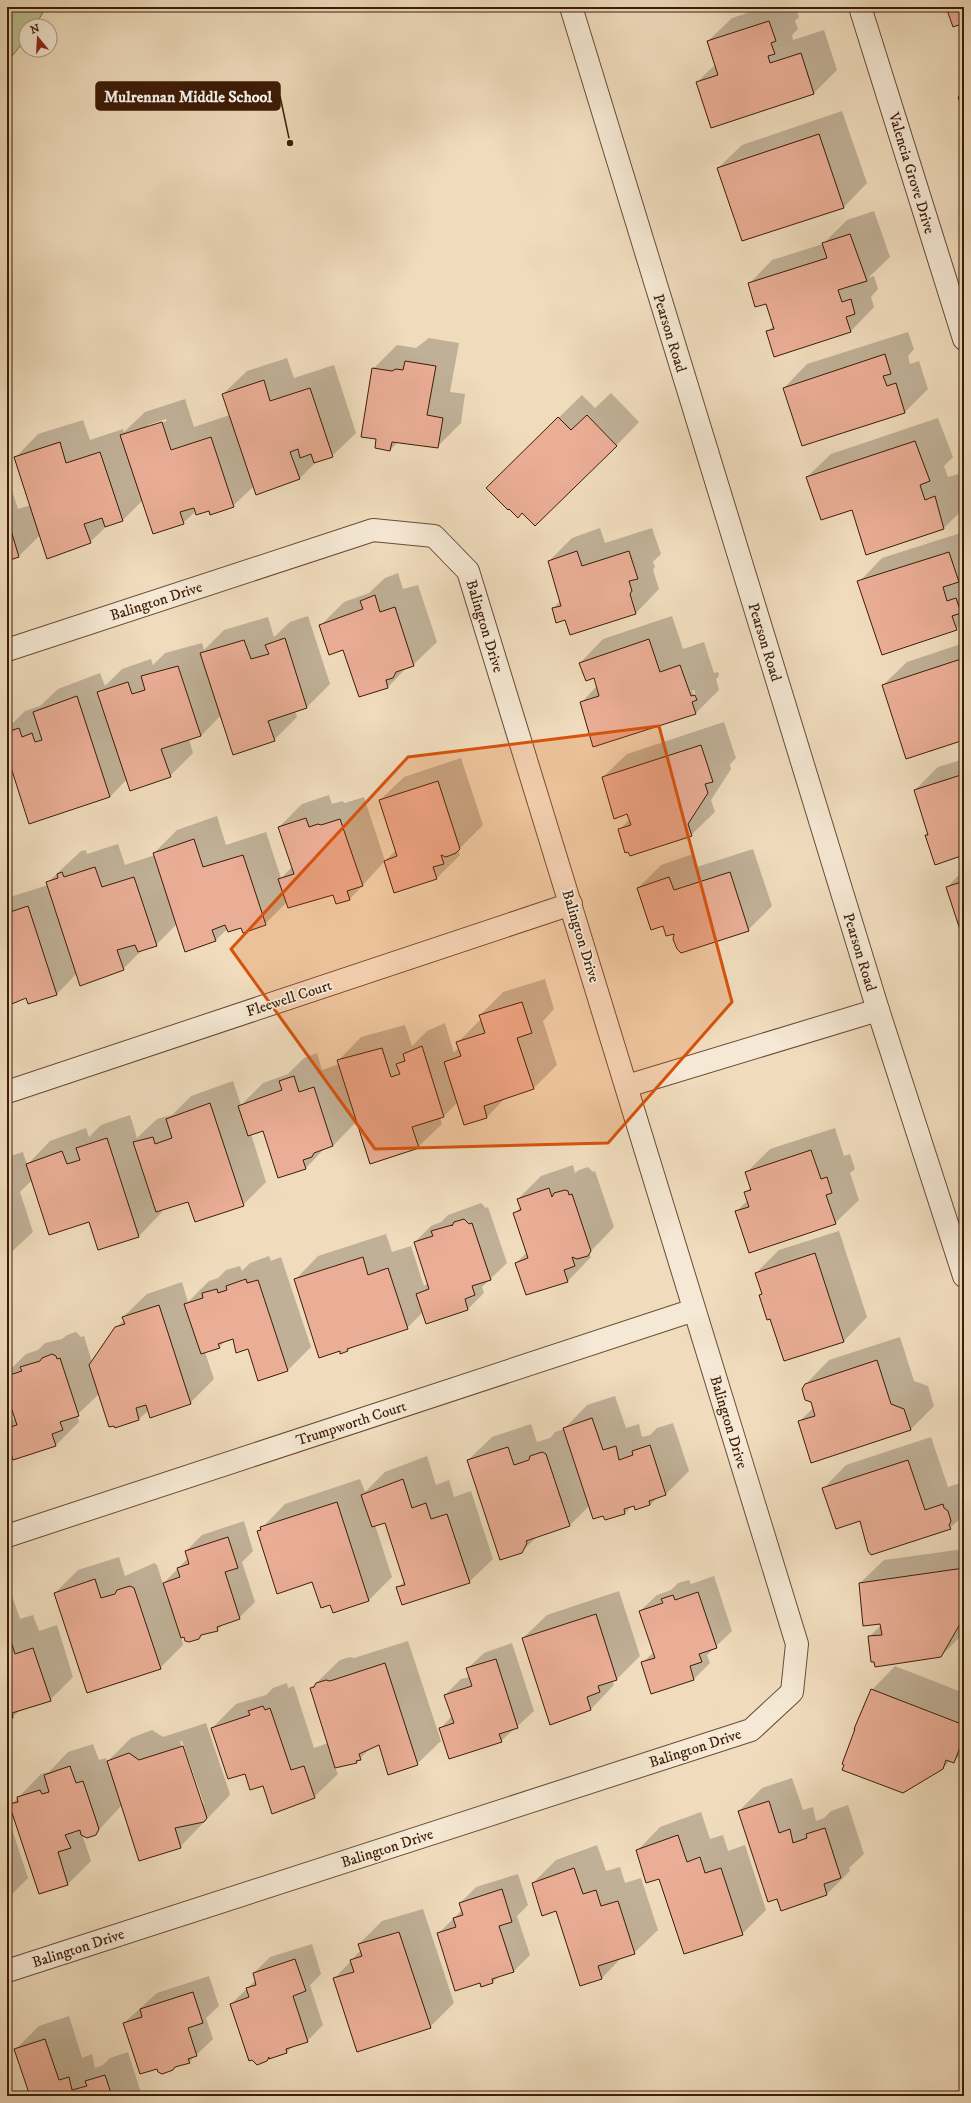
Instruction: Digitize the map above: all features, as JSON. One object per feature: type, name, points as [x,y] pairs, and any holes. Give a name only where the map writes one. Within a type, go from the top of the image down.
[{"type":"street","name":"Pearson Road","points":[[571,7],[878,1010],[964,1276]]},
{"type":"street","name":"Valencia Grove Drive","points":[[860,7],[956,283],[964,339]]},
{"type":"street","name":"Balington Drive","points":[[7,650],[373,530],[434,536],[468,572],[797,1644],[792,1692],[751,1730],[7,1971]]},
{"type":"street","name":"Fleewell Court","points":[[7,1092],[571,904]]},
{"type":"street","points":[[627,1086],[878,1010]]},
{"type":"street","name":"Trumpworth Court","points":[[7,1536],[694,1310]]},
{"type":"highlighted area","points":[[659,726],[732,1002],[608,1143],[375,1149],[231,949],[408,757]]},
{"type":"green space","points":[[7,7],[46,7],[40,18],[18,18],[18,49],[7,62]]},
{"type":"building","points":[[946,7],[964,7],[964,23],[953,27]]},
{"type":"building","points":[[769,21],[776,41],[771,43],[775,54],[768,56],[770,63],[801,53],[814,94],[711,128],[696,82],[718,75],[707,41]]},
{"type":"building","points":[[964,95],[964,115],[958,97]]},
{"type":"building","points":[[819,134],[844,208],[742,241],[717,168]]},
{"type":"building","points":[[850,234],[867,281],[838,290],[842,302],[851,299],[855,314],[846,317],[851,332],[774,357],[766,331],[774,329],[766,304],[755,307],[748,283],[827,258],[822,243]]},
{"type":"building","points":[[885,354],[891,374],[883,376],[887,386],[896,383],[905,413],[802,446],[783,388]]},
{"type":"building","points":[[405,361],[436,366],[427,415],[443,418],[438,448],[392,442],[390,451],[375,448],[376,439],[361,437],[372,368],[392,371],[396,369],[403,370]]},
{"type":"building","points":[[264,380],[270,401],[310,388],[333,457],[314,463],[311,454],[300,458],[298,449],[290,452],[300,479],[256,495],[222,394]]},
{"type":"building","points":[[587,415],[617,446],[535,526],[522,513],[518,518],[486,488],[558,417],[571,430]]},
{"type":"building","points":[[162,422],[171,450],[211,437],[234,507],[210,515],[209,511],[196,515],[194,508],[180,512],[184,524],[153,534],[120,435]]},
{"type":"building","points":[[915,441],[930,481],[920,485],[925,500],[935,496],[944,529],[866,555],[852,510],[821,520],[806,477]]},
{"type":"building","points":[[60,442],[66,463],[100,452],[123,521],[105,527],[102,518],[84,524],[91,543],[47,559],[14,457]]},
{"type":"building","points":[[10,527],[19,557],[7,561],[7,528]]},
{"type":"building","points":[[577,551],[582,566],[629,551],[638,579],[629,581],[632,591],[630,594],[636,614],[570,635],[565,620],[556,623],[552,608],[561,606],[548,561]]},
{"type":"building","points":[[949,552],[959,582],[943,587],[947,601],[956,598],[961,613],[952,616],[957,630],[882,655],[857,581]]},
{"type":"building","points":[[375,595],[380,612],[395,607],[414,666],[396,672],[393,678],[386,680],[388,688],[359,697],[343,650],[329,655],[319,625],[363,609],[360,601]]},
{"type":"building","points":[[285,638],[307,708],[268,721],[275,741],[233,755],[200,653],[244,640],[251,659],[269,654],[265,645]]},
{"type":"building","points":[[649,639],[660,672],[680,665],[691,696],[695,695],[697,700],[692,702],[696,714],[593,747],[580,702],[599,696],[594,678],[586,681],[579,663]]},
{"type":"building","points":[[964,658],[964,740],[906,759],[882,685]]},
{"type":"building","points":[[178,666],[201,736],[161,749],[171,777],[130,791],[97,692],[128,682],[132,694],[145,690],[141,676]]},
{"type":"building","points":[[77,696],[110,797],[29,824],[7,755],[7,732],[19,728],[22,737],[32,733],[35,742],[42,740],[33,712]]},
{"type":"building","points":[[701,745],[713,782],[705,784],[708,793],[688,824],[692,836],[630,856],[628,852],[625,853],[618,829],[631,825],[627,814],[614,819],[602,777]]},
{"type":"building","points":[[964,774],[964,855],[935,865],[925,835],[928,835],[914,790]]},
{"type":"building","points":[[438,781],[460,849],[456,853],[446,857],[441,855],[444,864],[433,867],[437,879],[394,893],[384,861],[397,856],[379,800]]},
{"type":"building","points":[[306,818],[309,827],[340,819],[363,886],[347,891],[350,900],[336,904],[333,895],[288,908],[278,879],[294,874],[278,827]]},
{"type":"building","points":[[194,839],[203,867],[243,855],[266,925],[243,933],[241,928],[228,932],[225,925],[212,930],[216,941],[185,952],[153,853]]},
{"type":"building","points":[[95,867],[102,887],[134,877],[157,946],[138,952],[135,945],[117,950],[124,970],[80,986],[46,882],[58,878],[57,874],[62,872],[64,877]]},
{"type":"building","points":[[730,872],[749,931],[681,953],[677,949],[673,939],[674,934],[666,936],[663,926],[651,930],[637,888],[669,877],[674,890]]},
{"type":"building","points":[[964,881],[964,942],[946,887]]},
{"type":"building","points":[[28,906],[57,995],[28,1004],[26,998],[7,1006],[7,913]]},
{"type":"building","points":[[522,1002],[532,1033],[517,1038],[534,1089],[484,1106],[487,1118],[464,1125],[444,1062],[461,1056],[456,1042],[485,1033],[479,1015]]},
{"type":"building","points":[[422,1046],[444,1117],[412,1127],[419,1148],[370,1164],[337,1060],[382,1048],[391,1077],[400,1074],[396,1064],[405,1061],[403,1054]]},
{"type":"building","points":[[294,1076],[299,1092],[314,1087],[333,1146],[314,1153],[312,1157],[303,1160],[306,1169],[278,1178],[263,1131],[248,1136],[238,1106],[282,1090],[279,1081]]},
{"type":"building","points":[[210,1103],[244,1206],[195,1222],[188,1202],[156,1212],[133,1142],[153,1137],[155,1144],[172,1138],[166,1119]]},
{"type":"building","points":[[107,1138],[139,1237],[98,1250],[89,1222],[49,1235],[26,1164],[62,1151],[67,1164],[80,1160],[76,1148]]},
{"type":"building","points":[[811,1150],[821,1179],[827,1177],[832,1193],[826,1195],[836,1224],[749,1253],[735,1211],[749,1207],[744,1192],[751,1190],[745,1172]]},
{"type":"building","points":[[549,1188],[552,1197],[554,1193],[565,1190],[568,1191],[569,1195],[572,1194],[591,1251],[588,1256],[577,1259],[572,1257],[575,1266],[564,1270],[568,1282],[526,1295],[515,1263],[528,1258],[513,1213],[521,1210],[517,1199]]},
{"type":"building","points":[[464,1219],[469,1224],[472,1223],[491,1280],[472,1286],[475,1295],[465,1299],[468,1310],[426,1324],[416,1294],[429,1289],[414,1242],[433,1236],[431,1231],[452,1226],[454,1222]]},
{"type":"building","points":[[815,1253],[844,1342],[784,1361],[770,1319],[767,1320],[759,1295],[762,1294],[755,1273]]},
{"type":"building","points":[[363,1257],[368,1275],[388,1268],[408,1329],[347,1349],[348,1351],[340,1354],[340,1351],[319,1358],[294,1279]]},
{"type":"building","points":[[246,1279],[247,1283],[258,1280],[288,1371],[258,1381],[248,1349],[236,1353],[233,1339],[218,1344],[220,1348],[201,1354],[184,1304],[203,1298],[202,1293],[217,1289],[218,1293],[227,1290],[226,1286]]},
{"type":"building","points":[[159,1305],[191,1404],[150,1418],[146,1405],[136,1408],[139,1420],[115,1428],[114,1426],[109,1427],[89,1365],[115,1327],[125,1324],[122,1317]]},
{"type":"building","points":[[52,1354],[56,1356],[57,1359],[60,1358],[79,1416],[60,1422],[63,1430],[52,1434],[56,1446],[13,1460],[7,1441],[7,1428],[17,1425],[7,1395],[7,1376],[22,1371],[20,1367],[40,1361],[42,1358]]},
{"type":"building","points":[[877,1360],[891,1404],[904,1409],[911,1430],[811,1463],[798,1421],[815,1416],[811,1402],[805,1400],[802,1389],[805,1384]]},
{"type":"building","points":[[592,1418],[603,1450],[616,1446],[619,1460],[633,1455],[632,1451],[650,1445],[666,1495],[649,1501],[650,1505],[635,1510],[634,1506],[624,1509],[625,1514],[605,1520],[603,1516],[593,1519],[563,1428]]},
{"type":"building","points":[[508,1447],[514,1465],[529,1460],[530,1456],[542,1452],[546,1454],[570,1526],[526,1541],[527,1543],[522,1553],[500,1560],[467,1460]]},
{"type":"building","points":[[908,1460],[925,1510],[943,1504],[944,1508],[948,1511],[951,1521],[949,1525],[951,1529],[871,1555],[868,1551],[860,1521],[836,1529],[822,1488]]},
{"type":"building","points":[[403,1479],[412,1508],[426,1503],[431,1519],[447,1514],[470,1583],[402,1605],[396,1587],[405,1585],[385,1523],[372,1527],[361,1495]]},
{"type":"building","points":[[337,1502],[369,1601],[333,1613],[330,1605],[321,1608],[312,1582],[277,1594],[257,1531],[261,1530],[260,1527]]},
{"type":"building","points":[[228,1537],[238,1568],[225,1572],[240,1619],[217,1627],[218,1631],[201,1635],[199,1639],[189,1642],[185,1641],[184,1637],[181,1638],[163,1583],[180,1577],[177,1568],[189,1564],[185,1551]]},
{"type":"building","points":[[964,1568],[964,1617],[941,1657],[875,1667],[874,1662],[871,1662],[868,1636],[882,1635],[880,1624],[863,1626],[859,1583]]},
{"type":"building","points":[[95,1579],[101,1598],[115,1594],[117,1590],[130,1586],[134,1588],[161,1669],[87,1693],[54,1593]]},
{"type":"building","points":[[698,1592],[717,1648],[699,1654],[702,1662],[690,1666],[694,1680],[651,1694],[641,1662],[655,1658],[639,1611],[663,1603],[661,1599],[673,1595],[675,1600]]},
{"type":"building","points":[[596,1614],[617,1680],[598,1686],[600,1692],[587,1697],[591,1710],[550,1725],[522,1638]]},
{"type":"building","points":[[10,1638],[15,1654],[33,1648],[51,1701],[12,1713],[13,1718],[7,1720],[7,1639]]},
{"type":"building","points":[[496,1659],[518,1728],[499,1734],[502,1742],[449,1759],[439,1728],[454,1723],[444,1695],[472,1686],[466,1668]]},
{"type":"building","points":[[385,1663],[418,1765],[388,1775],[379,1745],[359,1754],[361,1760],[356,1761],[357,1763],[335,1768],[310,1688],[314,1687],[316,1683],[326,1680],[330,1681]]},
{"type":"building","points":[[871,1689],[964,1725],[964,1737],[954,1763],[946,1760],[943,1769],[903,1793],[842,1770],[844,1765],[842,1764],[854,1729]]},
{"type":"building","points":[[263,1706],[265,1710],[270,1708],[291,1770],[304,1766],[315,1798],[272,1814],[263,1786],[250,1790],[245,1774],[228,1779],[211,1728],[250,1715],[248,1711]]},
{"type":"building","points":[[183,1746],[207,1818],[204,1822],[175,1828],[181,1848],[139,1861],[107,1761],[129,1753],[139,1760]]},
{"type":"building","points":[[70,1766],[76,1783],[83,1781],[99,1829],[96,1835],[87,1838],[81,1835],[80,1830],[65,1835],[71,1848],[58,1852],[68,1885],[39,1894],[9,1804],[18,1802],[17,1797],[40,1790],[42,1794],[49,1792],[44,1775]]},
{"type":"building","points":[[769,1801],[779,1833],[790,1829],[793,1843],[807,1838],[806,1834],[825,1828],[841,1878],[824,1884],[827,1895],[781,1911],[777,1899],[768,1902],[738,1811]]},
{"type":"building","points":[[678,1835],[687,1862],[700,1857],[705,1873],[721,1868],[743,1935],[684,1954],[659,1879],[646,1883],[636,1850]]},
{"type":"building","points":[[574,1868],[583,1894],[596,1890],[601,1906],[618,1901],[635,1954],[598,1966],[602,1979],[580,1986],[556,1911],[542,1916],[532,1883]]},
{"type":"building","points":[[502,1889],[512,1922],[499,1926],[514,1972],[492,1979],[493,1983],[481,1987],[480,1983],[455,1991],[437,1933],[456,1927],[453,1918],[463,1915],[459,1903]]},
{"type":"building","points":[[399,1932],[431,2028],[357,2052],[333,1978],[354,1972],[350,1960],[362,1956],[358,1944]]},
{"type":"building","points":[[295,1959],[306,1991],[293,1996],[308,2042],[286,2049],[287,2053],[269,2059],[269,2057],[267,2061],[257,2065],[252,2060],[249,2061],[230,2004],[249,1997],[246,1988],[256,1985],[253,1973]]},
{"type":"building","points":[[193,1992],[203,2023],[188,2028],[197,2056],[188,2059],[190,2063],[175,2067],[173,2070],[162,2074],[158,2072],[157,2069],[140,2074],[123,2023],[142,2017],[140,2009]]},
{"type":"building","points":[[45,2039],[59,2080],[69,2077],[72,2090],[87,2086],[85,2081],[105,2075],[112,2096],[30,2096],[14,2049]]},
{"type":"place","name":"Mulrennan Middle School","points":[[290,143]]}]
